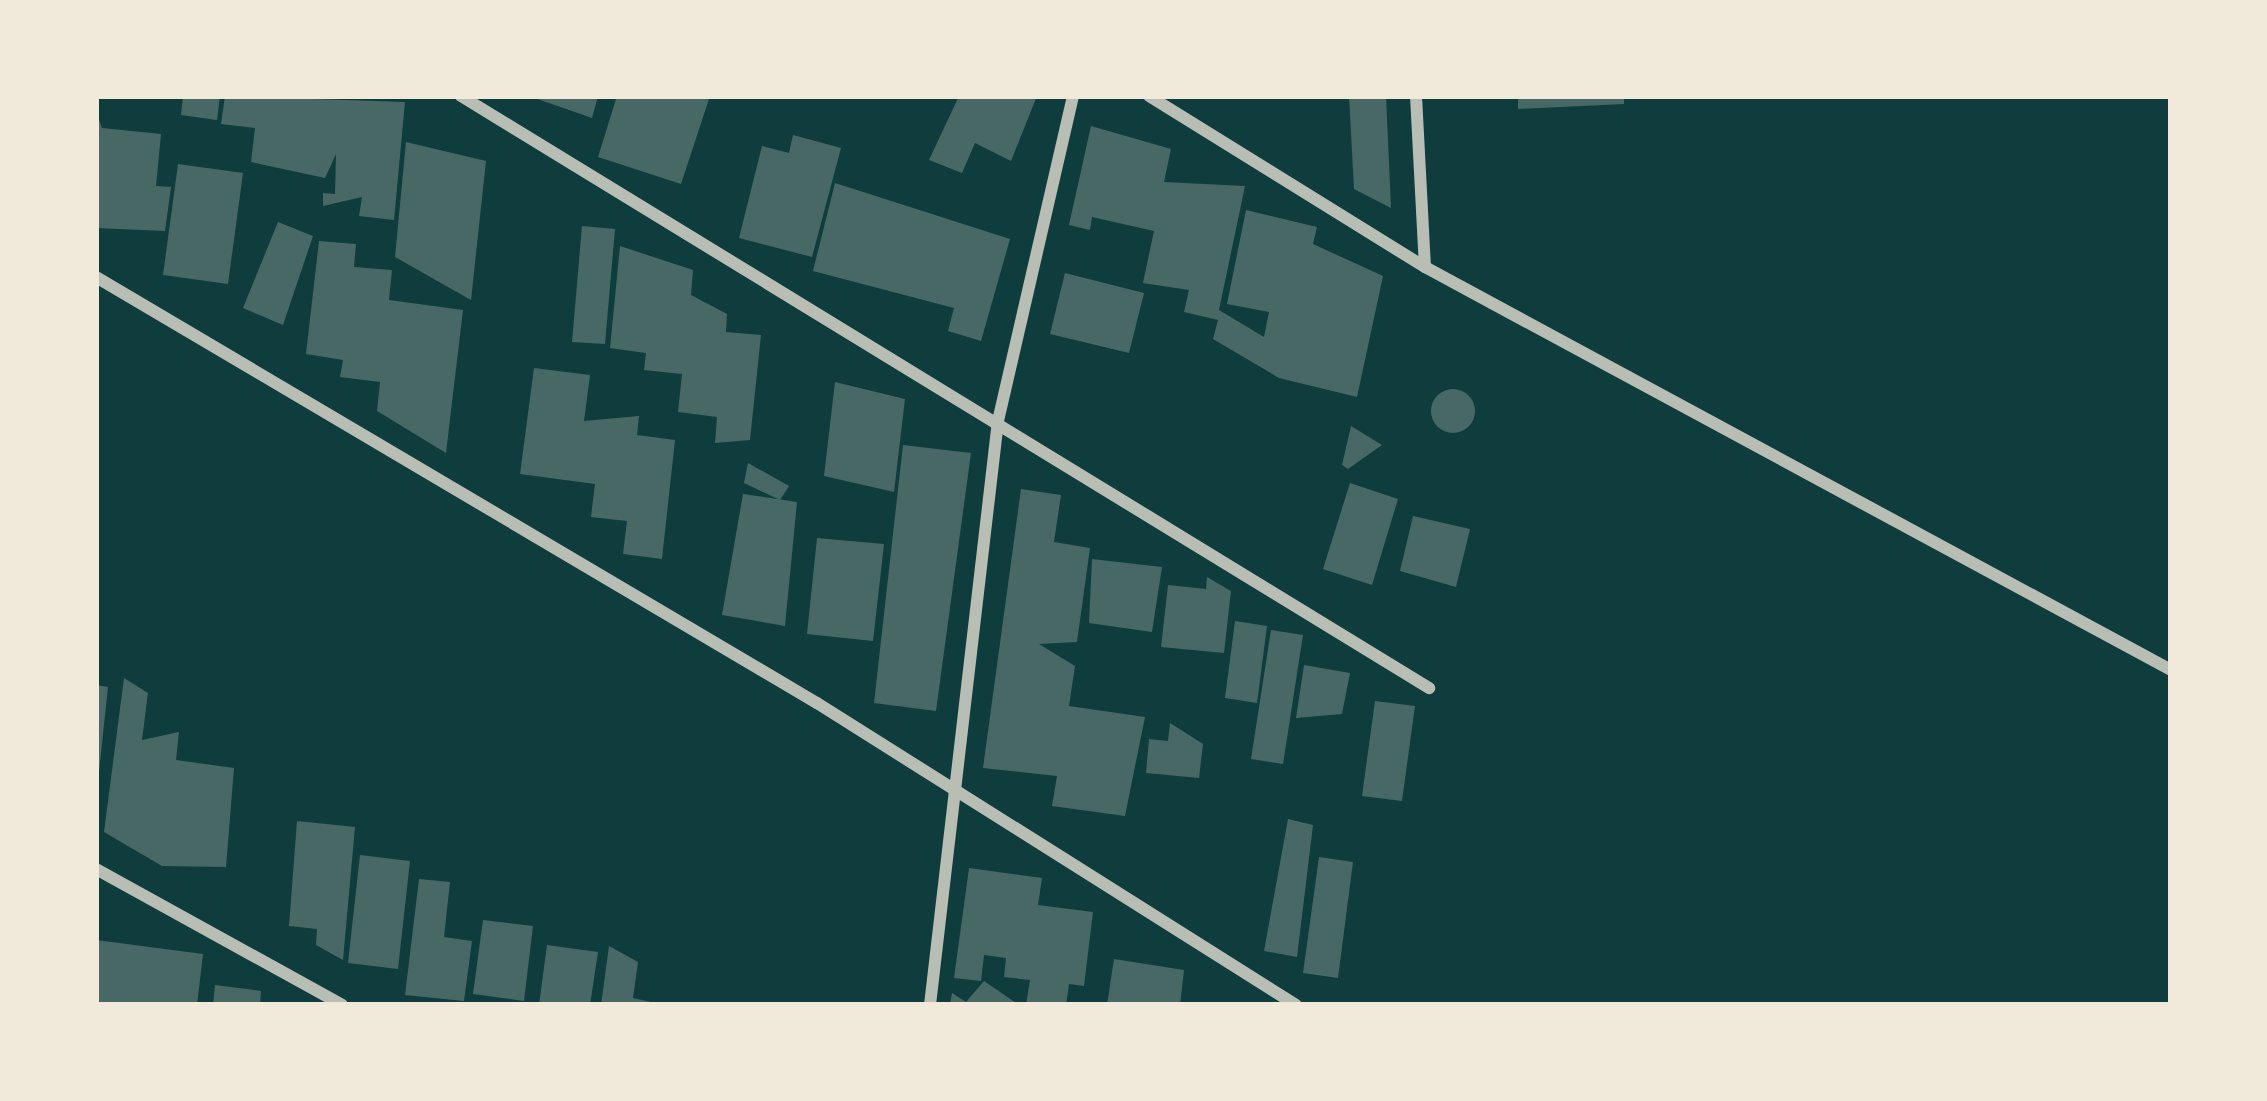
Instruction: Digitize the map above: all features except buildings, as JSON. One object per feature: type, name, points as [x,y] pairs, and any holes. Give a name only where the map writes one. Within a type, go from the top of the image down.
[{"type":"street","points":[[461,96],[1429,688]]},
{"type":"street","points":[[930,1005],[959,792],[998,421],[1073,96]]},
{"type":"street","points":[[1149,96],[1425,267],[2171,670]]},
{"type":"street","points":[[1416,96],[1425,267]]},
{"type":"street","points":[[96,277],[959,792],[1296,1005]]},
{"type":"street","points":[[96,869],[342,1005]]}]
